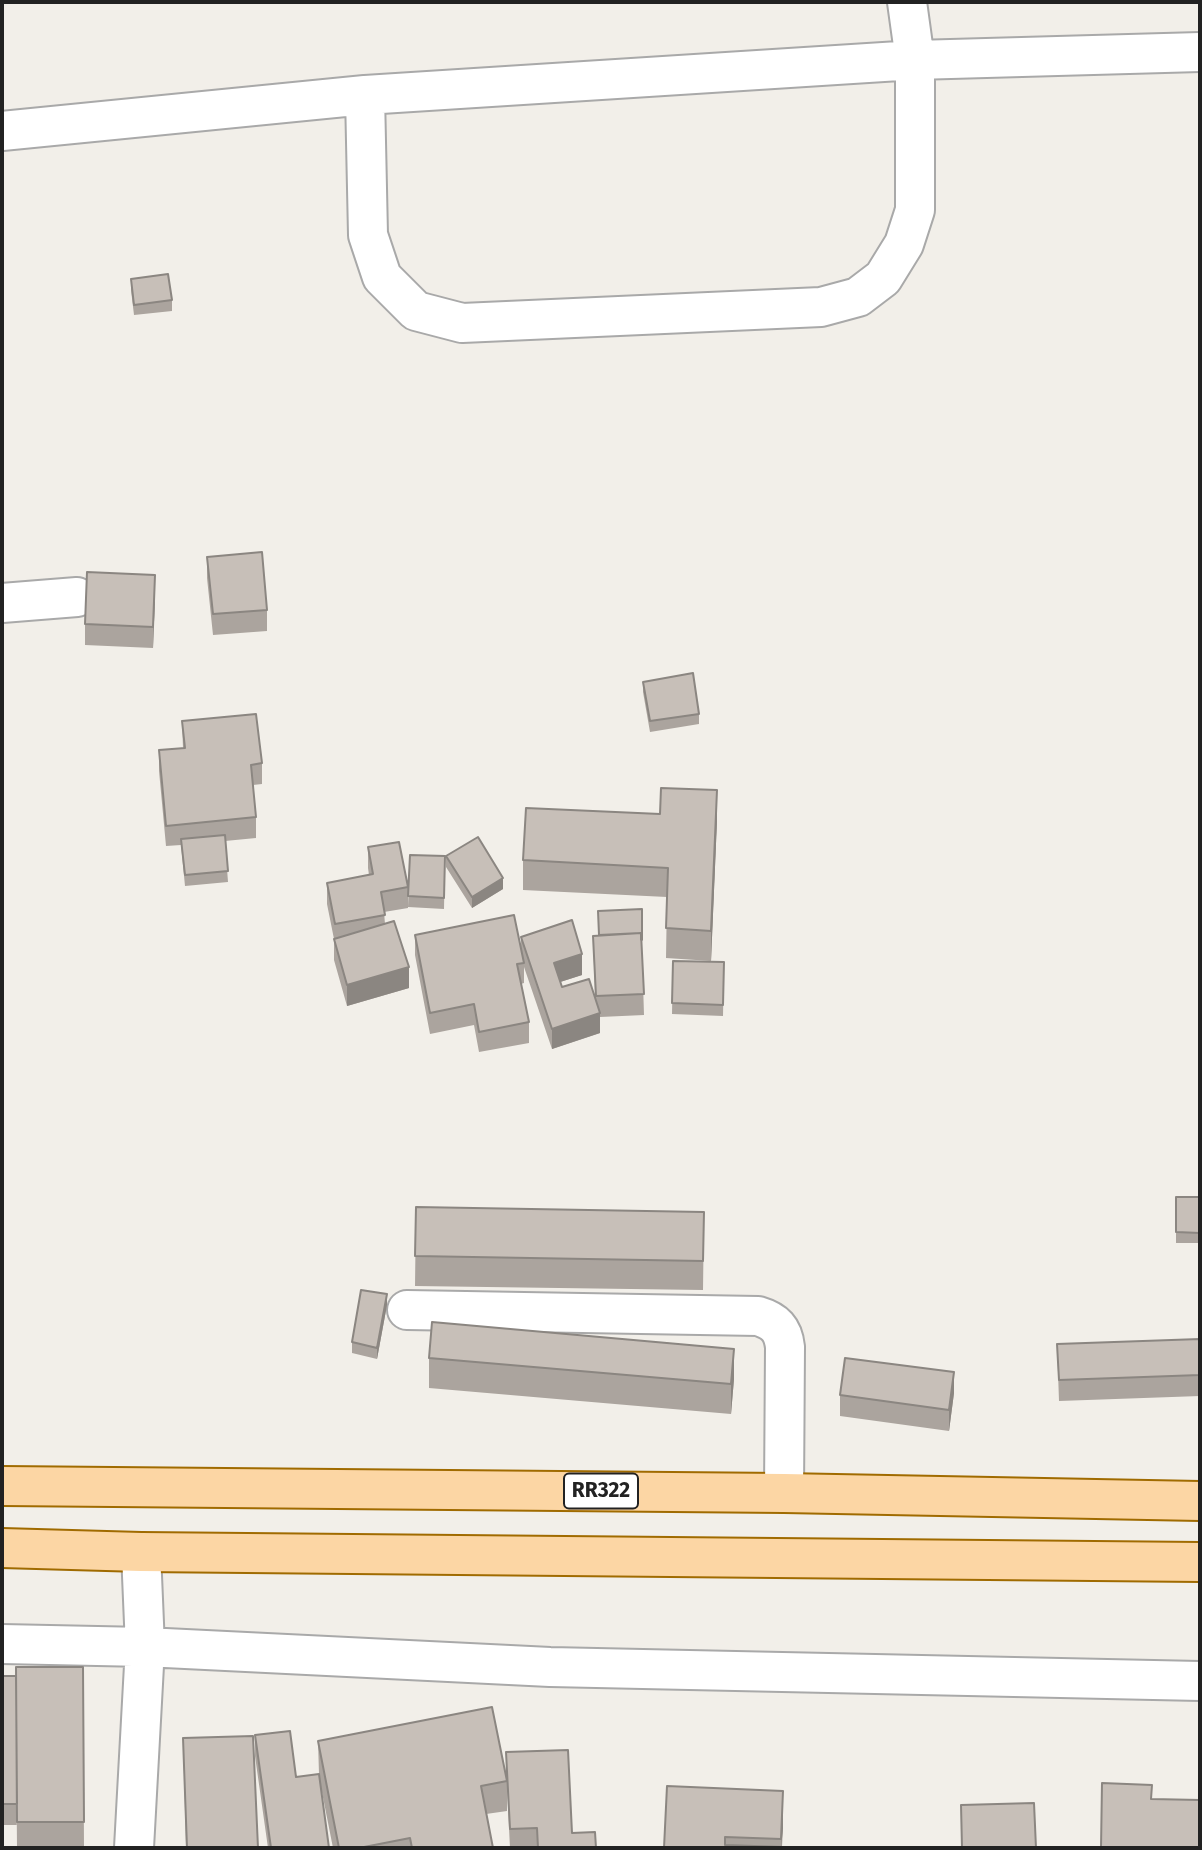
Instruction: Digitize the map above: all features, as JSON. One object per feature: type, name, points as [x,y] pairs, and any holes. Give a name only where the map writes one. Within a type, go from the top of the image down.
[{"type":"main road","name":"RR322","points":[[2,1486],[784,1493],[1200,1501]]},
{"type":"main road","points":[[2,1549],[1200,1562]]},
{"type":"street","points":[[365,94],[368,235],[382,277],[416,312],[462,323],[821,307],[858,297],[883,278],[904,244],[915,210],[915,60],[907,2]]},
{"type":"street","points":[[2,131],[365,94],[915,60],[1200,52]]},
{"type":"street","points":[[2,603],[76,597]]},
{"type":"street","points":[[407,1310],[758,1316],[769,1319],[784,1335],[785,1346],[784,1493]]},
{"type":"street","points":[[134,1848],[145,1647],[141,1552]]},
{"type":"street","points":[[2,1644],[145,1647],[550,1667],[1200,1681]]},
{"type":"building","points":[[168,274],[172,300],[134,305],[131,279]]},
{"type":"building","points":[[262,552],[267,610],[213,614],[207,557]]},
{"type":"building","points":[[87,572],[155,575],[153,627],[85,624]]},
{"type":"building","points":[[693,673],[699,714],[650,721],[643,682]]},
{"type":"building","points":[[256,714],[262,763],[251,765],[256,817],[166,826],[159,750],[185,748],[182,721]]},
{"type":"building","points":[[661,788],[717,790],[711,931],[666,928],[668,868],[523,860],[526,808],[660,814]]},
{"type":"building","points":[[225,835],[228,871],[185,875],[181,839]]},
{"type":"building","points":[[478,837],[503,878],[472,897],[446,856]]},
{"type":"building","points":[[399,842],[408,887],[381,892],[385,915],[335,924],[327,883],[373,874],[368,847]]},
{"type":"building","points":[[410,855],[445,856],[444,898],[408,896]]},
{"type":"building","points":[[642,909],[642,940],[641,933],[599,935],[598,911]]},
{"type":"building","points":[[514,915],[524,963],[517,964],[529,1022],[479,1032],[474,1004],[430,1013],[415,935]]},
{"type":"building","points":[[572,920],[582,954],[554,963],[562,987],[589,979],[600,1013],[552,1029],[521,937]]},
{"type":"building","points":[[394,921],[409,967],[347,985],[334,939]]},
{"type":"building","points":[[641,933],[644,994],[596,996],[593,936]]},
{"type":"building","points":[[673,961],[724,962],[723,1005],[672,1003]]},
{"type":"building","points":[[1176,1197],[1200,1197],[1200,1233],[1176,1232]]},
{"type":"building","points":[[416,1207],[704,1212],[703,1261],[415,1256]]},
{"type":"building","points":[[361,1290],[387,1294],[377,1348],[352,1342]]},
{"type":"building","points":[[432,1322],[734,1349],[731,1384],[429,1358]]},
{"type":"building","points":[[1200,1339],[1200,1375],[1059,1380],[1057,1344]]},
{"type":"building","points":[[845,1358],[954,1372],[949,1410],[840,1395]]},
{"type":"building","points":[[16,1667],[83,1667],[84,1822],[17,1822]]},
{"type":"building","points":[[2,1676],[16,1676],[17,1804],[2,1804]]},
{"type":"building","points":[[492,1707],[507,1781],[481,1786],[493,1848],[412,1848],[410,1838],[359,1848],[339,1848],[318,1741]]},
{"type":"building","points":[[290,1731],[296,1777],[319,1774],[329,1848],[271,1848],[255,1735]]},
{"type":"building","points":[[253,1736],[258,1848],[187,1848],[183,1738]]},
{"type":"building","points":[[568,1750],[572,1833],[595,1832],[596,1848],[538,1848],[537,1828],[510,1829],[506,1752]]},
{"type":"building","points":[[1102,1783],[1152,1785],[1151,1799],[1200,1800],[1200,1848],[1101,1848]]},
{"type":"building","points":[[667,1786],[783,1791],[781,1839],[725,1837],[725,1845],[783,1848],[664,1848]]},
{"type":"building","points":[[1034,1803],[1036,1848],[962,1848],[961,1805]]}]
